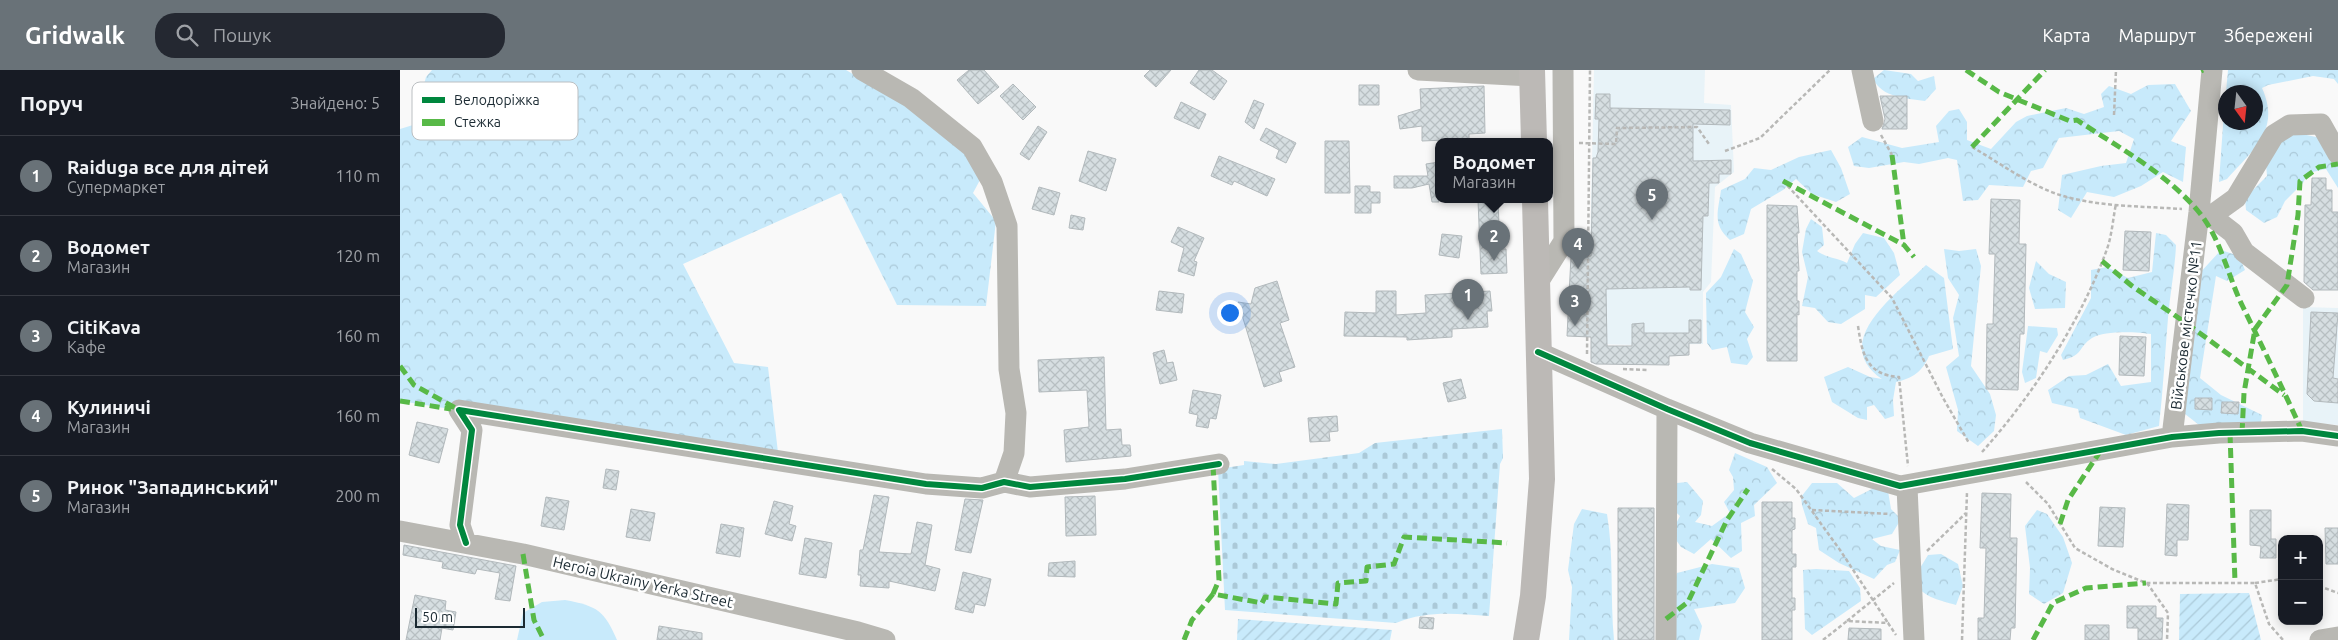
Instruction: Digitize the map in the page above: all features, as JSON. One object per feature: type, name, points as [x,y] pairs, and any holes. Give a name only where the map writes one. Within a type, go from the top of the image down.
[{"type":"main road","points":[[1532,73],[1534,138]]},
{"type":"main road","points":[[1526,640],[1533,596],[1542,479],[1535,203]]},
{"type":"street","points":[[862,70],[911,98],[972,147],[992,182],[1007,226],[1009,369],[1016,413],[1014,453],[1004,482]]},
{"type":"street","points":[[1418,70],[1532,73]]},
{"type":"street","points":[[1536,284],[1564,241],[1563,70]]},
{"type":"street","points":[[1862,70],[1873,121]]},
{"type":"street","name":"Військове містечко №11","points":[[2172,437],[2205,214],[2212,70]]},
{"type":"street","points":[[2304,298],[2244,252],[2234,233],[2205,214],[2236,198],[2274,135],[2290,124],[2321,124],[2338,154]]},
{"type":"street","points":[[1538,352],[1750,443],[1908,479],[1967,476],[2172,437],[2219,432],[2302,431],[2338,436]]},
{"type":"street","points":[[1666,640],[1667,409]]},
{"type":"street","points":[[466,543],[460,525],[472,430],[459,410],[926,484],[982,488],[1004,482],[1030,487],[1125,479],[1219,464]]},
{"type":"street","points":[[1908,479],[1914,640]]},
{"type":"street","name":"Heroia Ukrainy Yerka Street","points":[[400,531],[523,554],[858,636],[885,640]]},
{"type":"street","points":[[2320,640],[2338,637]]},
{"type":"path","points":[[1587,358],[1590,70]]},
{"type":"path","points":[[1725,151],[1760,138],[1830,70]]},
{"type":"path","points":[[2114,115],[2116,70]]},
{"type":"path","points":[[1873,121],[1892,155]]},
{"type":"path","points":[[1590,144],[1616,144],[1617,128],[1688,127],[1697,127],[1709,144]]},
{"type":"path","points":[[1972,146],[2019,175],[2059,195],[2095,202],[2186,209],[2205,214]]},
{"type":"path","points":[[1784,181],[1892,298],[1943,398],[1969,443]]},
{"type":"path","points":[[1962,640],[1967,469],[1990,444],[2041,377],[2078,312],[2108,248],[2116,204]]},
{"type":"path","points":[[1858,326],[1862,352],[1873,368],[1885,376],[1899,377],[1908,479]]},
{"type":"path","points":[[1769,466],[1796,489],[1812,510],[1899,640]]},
{"type":"path","points":[[2011,467],[2048,504],[2075,548],[2112,569],[2146,583],[2256,583],[2278,580]]},
{"type":"path","points":[[1812,510],[1908,515]]},
{"type":"path","points":[[2146,583],[2168,613],[2167,640]]},
{"type":"path","points":[[2256,583],[2269,624],[2283,640]]},
{"type":"path","points":[[2323,587],[2338,593]]},
{"type":"path","points":[[1823,640],[1847,622],[1888,622]]},
{"type":"shaded area","points":[[1594,70],[1705,70],[1704,103],[1731,105],[1734,172],[1715,187],[1711,282],[1703,292],[1703,344],[1591,344],[1590,254]]},
{"type":"shaded area","points":[[2303,307],[2338,308],[2338,425],[2303,422]]},
{"type":"green space","points":[[432,70],[846,70],[900,102],[966,152],[980,180],[973,193],[996,221],[986,306],[897,305],[841,193],[683,264],[734,363],[768,367],[779,461],[400,401],[400,129],[412,125],[412,140],[578,140],[578,82],[425,82]]},
{"type":"green space","points":[[1884,70],[1911,74],[1918,81],[1934,76],[1936,89],[1925,101],[1889,94],[1877,85],[1873,79]]},
{"type":"green space","points":[[2228,70],[2338,70],[2338,84],[2334,79],[2313,76],[2263,88],[2263,85],[2227,85]]},
{"type":"green space","points":[[2175,84],[2191,111],[2171,141],[2186,147],[2183,182],[2163,172],[2141,186],[2114,197],[2087,192],[2071,218],[2058,210],[2062,175],[2101,166],[2126,163],[2134,139],[2119,131],[2059,138],[2043,168],[2031,171],[2023,187],[1989,185],[1978,200],[1963,201],[1957,160],[1948,158],[1919,164],[1904,162],[1869,168],[1854,166],[1848,147],[1862,137],[1902,148],[1939,142],[1936,126],[1949,111],[1959,109],[1967,122],[1967,140],[1991,149],[2016,122],[2027,116],[2066,108],[2084,114],[2104,107],[2101,94],[2109,86],[2131,94],[2148,85]]},
{"type":"green space","points":[[2263,91],[2267,103],[2268,116],[2266,128],[2255,149],[2227,179],[2219,182],[2223,130],[2263,130]]},
{"type":"green space","points":[[2297,133],[2321,138],[2338,156],[2338,188],[2326,169],[2308,173],[2303,183],[2285,201],[2277,217],[2264,223],[2246,210],[2245,198],[2267,176],[2266,164],[2274,143]]},
{"type":"green space","points":[[1831,150],[1841,168],[1850,194],[1836,202],[1812,194],[1796,179],[1783,190],[1751,209],[1744,234],[1730,240],[1724,234],[1718,223],[1721,190],[1745,179],[1754,168],[1771,170],[1799,157]]},
{"type":"green space","points":[[1811,219],[1822,227],[1824,245],[1817,251],[1825,255],[1847,263],[1855,244],[1863,233],[1884,238],[1894,253],[1900,275],[1876,297],[1865,295],[1865,309],[1841,324],[1828,322],[1815,308],[1802,306],[1808,277],[1802,252],[1806,229]]},
{"type":"green space","points":[[2156,233],[2166,235],[2176,245],[2159,426],[2126,435],[2080,418],[2078,409],[2052,403],[2048,390],[2069,376],[2086,375],[2108,364],[2121,386],[2151,382],[2151,334],[2130,332],[2098,335],[2088,341],[2074,356],[2063,360],[2061,355],[2091,298],[2091,270],[2107,267],[2128,278],[2152,272]]},
{"type":"green space","points":[[1734,249],[1741,254],[1753,281],[1745,312],[1754,327],[1747,339],[1753,357],[1747,365],[1731,363],[1727,347],[1712,350],[1707,343],[1706,293],[1721,277]]},
{"type":"green space","points":[[1944,249],[1959,251],[1976,249],[1981,266],[1971,366],[1990,394],[1996,415],[1994,431],[1978,446],[1957,431],[1958,410],[1946,367],[1959,356],[1953,318],[1959,295],[1948,278]]},
{"type":"green space","points":[[2221,250],[2239,256],[2245,270],[2227,281],[2216,276],[2200,378],[2221,395],[2262,415],[2260,428],[2203,428],[2185,414],[2198,275]]},
{"type":"green space","points":[[2036,261],[2049,274],[2066,282],[2065,308],[2035,309],[2029,288]]},
{"type":"green space","points":[[1926,265],[1944,278],[1953,349],[1929,356],[1916,374],[1896,382],[1893,400],[1894,416],[1885,419],[1874,405],[1867,407],[1867,420],[1858,418],[1832,402],[1824,377],[1848,367],[1870,377],[1882,379],[1867,365],[1862,350],[1865,334],[1873,319],[1885,304]]},
{"type":"green space","points":[[2028,326],[2057,328],[2058,335],[2047,353],[2040,351],[2036,378],[2025,383],[2022,372]]},
{"type":"green space","points":[[1502,429],[1503,458],[1500,464],[1489,616],[1431,615],[1419,616],[1396,623],[1225,610],[1218,469],[1244,465],[1244,461],[1276,464],[1359,453],[1375,443]]},
{"type":"green space","points":[[1735,453],[1767,467],[1777,483],[1754,505],[1755,516],[1741,523],[1742,551],[1731,558],[1711,539],[1694,554],[1681,547],[1671,533],[1680,516],[1661,498],[1677,483],[1687,482],[1703,501],[1701,515],[1695,522],[1712,526],[1730,513],[1724,502],[1734,490],[1733,477],[1729,470]]},
{"type":"green space","points":[[1812,483],[1837,483],[1854,498],[1878,486],[1888,491],[1891,509],[1901,519],[1892,534],[1872,539],[1881,546],[1900,550],[1895,562],[1887,565],[1874,579],[1839,563],[1819,550],[1816,528],[1808,524],[1801,497]]},
{"type":"green space","points":[[1582,509],[1607,514],[1614,640],[1569,640],[1572,587],[1568,570],[1574,524]]},
{"type":"green space","points":[[2037,510],[2047,514],[2063,537],[2072,563],[2063,593],[2044,604],[2029,594],[2030,568],[2025,526]]},
{"type":"green space","points":[[1941,554],[1958,564],[1963,586],[1956,605],[1925,594],[1920,590],[1914,578],[1928,555]]},
{"type":"green space","points":[[1712,564],[1739,568],[1745,588],[1735,603],[1694,609],[1702,626],[1699,640],[1672,640],[1669,598],[1677,573]]},
{"type":"green space","points":[[1803,570],[1849,571],[1860,588],[1861,601],[1812,635],[1805,629]]},
{"type":"green space","points":[[2249,593],[2261,640],[2179,640],[2180,594]]},
{"type":"green space","points":[[565,600],[592,607],[598,611],[608,622],[617,640],[517,640],[523,613],[542,602]]},
{"type":"green space","points":[[1238,619],[1392,630],[1390,640],[1237,640]]},
{"type":"building","points":[[969,70],[984,70],[999,87],[978,104],[957,80]]},
{"type":"building","points":[[1150,70],[1171,70],[1156,87],[1144,76]]},
{"type":"building","points":[[1199,70],[1212,70],[1227,81],[1214,100],[1190,83]]},
{"type":"building","points":[[1013,84],[1036,107],[1023,120],[1000,96]]},
{"type":"building","points":[[1359,85],[1379,85],[1379,105],[1359,105]]},
{"type":"building","points":[[1484,86],[1485,133],[1469,134],[1469,138],[1435,138],[1435,140],[1422,141],[1422,126],[1400,129],[1398,116],[1421,109],[1420,89]]},
{"type":"building","points":[[1596,94],[1610,94],[1610,108],[1730,110],[1730,125],[1693,124],[1693,161],[1731,160],[1731,174],[1719,174],[1719,183],[1709,183],[1708,216],[1703,216],[1701,290],[1690,290],[1690,287],[1606,289],[1607,346],[1632,346],[1632,324],[1644,323],[1644,333],[1689,333],[1689,320],[1701,320],[1701,343],[1689,343],[1689,355],[1669,356],[1669,365],[1596,364],[1591,362],[1591,337],[1567,336],[1571,256],[1591,256],[1593,158],[1596,158],[1598,152],[1599,119],[1595,119]]},
{"type":"building","points":[[1880,96],[1907,96],[1907,129],[1882,129],[1885,119]]},
{"type":"building","points":[[1254,100],[1264,104],[1254,129],[1245,122]]},
{"type":"building","points":[[1181,102],[1206,114],[1199,129],[1174,118]]},
{"type":"building","points":[[1038,126],[1047,132],[1029,160],[1020,154]]},
{"type":"building","points":[[1266,128],[1296,143],[1286,163],[1276,158],[1279,150],[1260,140]]},
{"type":"building","points":[[1325,141],[1349,141],[1350,193],[1325,193]]},
{"type":"building","points":[[1088,151],[1116,159],[1106,191],[1079,181]]},
{"type":"building","points":[[1219,156],[1275,179],[1267,196],[1234,181],[1232,185],[1211,176]]},
{"type":"building","points":[[1435,163],[1435,202],[1432,202],[1429,184],[1412,188],[1394,188],[1394,176],[1428,176],[1426,164]]},
{"type":"building","points":[[2312,178],[2326,178],[2326,190],[2332,190],[2332,212],[2338,212],[2338,290],[2313,290],[2304,282],[2305,205],[2311,205]]},
{"type":"building","points":[[1355,186],[1370,186],[1370,192],[1380,192],[1380,203],[1371,203],[1371,213],[1355,213]]},
{"type":"building","points":[[1039,187],[1060,193],[1054,215],[1032,209]]},
{"type":"building","points":[[1991,199],[2020,200],[2019,244],[2026,244],[2024,334],[2020,334],[2018,390],[1986,389],[1987,324],[1993,324],[1995,254],[1989,254]]},
{"type":"building","points":[[1478,203],[1498,203],[1500,249],[1506,249],[1507,273],[1481,274]]},
{"type":"building","points":[[1767,205],[1797,206],[1799,271],[1797,271],[1797,301],[1799,301],[1799,315],[1797,314],[1797,361],[1767,361]]},
{"type":"building","points":[[1071,215],[1085,218],[1083,230],[1069,228]]},
{"type":"building","points":[[1178,227],[1204,238],[1194,261],[1197,262],[1194,276],[1178,271],[1184,248],[1171,242]]},
{"type":"building","points":[[2125,231],[2151,232],[2149,271],[2123,270]]},
{"type":"building","points":[[1442,234],[1462,236],[1459,258],[1439,255]]},
{"type":"building","points":[[1277,281],[1289,320],[1280,323],[1295,367],[1279,372],[1282,381],[1264,387],[1238,302],[1251,304],[1255,288]]},
{"type":"building","points":[[1159,291],[1184,294],[1182,313],[1156,310]]},
{"type":"building","points":[[1376,291],[1396,291],[1396,315],[1426,313],[1425,295],[1490,291],[1492,311],[1487,311],[1488,327],[1452,329],[1452,337],[1407,340],[1407,337],[1344,336],[1345,312],[1376,313]]},
{"type":"building","points":[[2311,312],[2338,313],[2333,378],[2338,379],[2338,403],[2314,401],[2307,394]]},
{"type":"building","points":[[2120,336],[2146,337],[2144,376],[2119,375]]},
{"type":"building","points":[[1164,350],[1167,363],[1173,362],[1177,380],[1160,384],[1153,353]]},
{"type":"building","points":[[1104,357],[1106,430],[1121,429],[1122,445],[1130,445],[1131,456],[1066,462],[1064,430],[1089,427],[1087,390],[1039,392],[1038,360]]},
{"type":"building","points":[[1461,379],[1466,398],[1448,402],[1443,383]]},
{"type":"building","points":[[1193,390],[1221,395],[1216,419],[1210,418],[1208,428],[1196,426],[1198,415],[1189,413]]},
{"type":"building","points":[[2195,398],[2212,398],[2212,410],[2195,409]]},
{"type":"building","points":[[2222,402],[2239,402],[2238,414],[2221,413]]},
{"type":"building","points":[[1337,416],[1338,431],[1329,432],[1330,441],[1310,442],[1308,418]]},
{"type":"building","points":[[417,422],[448,429],[439,463],[409,455]]},
{"type":"building","points":[[606,469],[619,471],[616,490],[603,488]]},
{"type":"building","points":[[1982,493],[2011,494],[2010,538],[2017,538],[2015,628],[2011,628],[2010,640],[1978,640],[1978,618],[1984,618],[1986,548],[1980,548]]},
{"type":"building","points":[[874,495],[889,497],[879,552],[911,554],[917,522],[932,525],[925,565],[940,569],[935,591],[889,581],[889,588],[860,586],[861,575],[858,575],[860,550],[863,550]]},
{"type":"building","points":[[1095,496],[1096,535],[1066,536],[1065,497]]},
{"type":"building","points":[[546,497],[569,501],[564,530],[541,526]]},
{"type":"building","points":[[965,499],[983,500],[971,553],[955,550]]},
{"type":"building","points":[[774,501],[793,506],[789,524],[796,526],[792,541],[765,534]]},
{"type":"building","points":[[1762,502],[1792,502],[1792,518],[1795,518],[1795,529],[1792,530],[1792,554],[1796,554],[1796,567],[1792,567],[1792,598],[1795,598],[1795,610],[1792,610],[1792,640],[1762,640]]},
{"type":"building","points":[[2167,504],[2189,505],[2188,540],[2177,540],[2177,556],[2165,555]]},
{"type":"building","points":[[2100,507],[2125,508],[2123,547],[2098,546]]},
{"type":"building","points":[[1618,508],[1654,508],[1654,640],[1618,640]]},
{"type":"building","points":[[631,509],[655,513],[650,541],[626,537]]},
{"type":"building","points":[[2250,510],[2271,510],[2271,539],[2276,539],[2276,558],[2260,558],[2261,546],[2250,545]]},
{"type":"building","points":[[721,524],[744,528],[740,557],[716,553]]},
{"type":"building","points":[[2325,528],[2338,528],[2338,564],[2326,564]]},
{"type":"building","points":[[805,538],[832,543],[826,578],[799,574]]},
{"type":"building","points":[[404,545],[516,566],[510,601],[495,599],[500,573],[477,569],[475,574],[442,568],[443,562],[403,555]]},
{"type":"building","points":[[1075,561],[1075,577],[1048,576],[1049,563]]},
{"type":"building","points":[[963,572],[991,579],[985,606],[975,604],[973,613],[955,609]]},
{"type":"building","points":[[415,595],[446,601],[445,610],[456,612],[453,630],[442,628],[440,640],[406,640]]},
{"type":"building","points":[[2127,606],[2156,606],[2156,618],[2163,618],[2162,640],[2138,640],[2138,628],[2127,628]]},
{"type":"building","points":[[1420,617],[1434,618],[1433,629],[1419,628]]},
{"type":"building","points":[[2085,625],[2109,625],[2109,640],[2085,640]]},
{"type":"building","points":[[659,626],[702,633],[702,640],[657,640]]},
{"type":"building","points":[[1849,628],[1881,629],[1881,640],[1848,640]]},
{"type":"marked path","points":[[1966,70],[1999,92],[2070,121],[2077,120],[2141,161],[2185,197],[2198,211],[2213,233],[2238,295],[2302,431]]},
{"type":"marked path","points":[[1972,147],[2045,70]]},
{"type":"marked path","points":[[1892,155],[1904,245]]},
{"type":"marked path","points":[[2242,433],[2244,393],[2255,329],[2287,285],[2298,215],[2300,181],[2319,167],[2338,164]]},
{"type":"marked path","points":[[1783,181],[1904,245],[1914,257]]},
{"type":"marked path","points":[[2102,261],[2132,286],[2284,395]]},
{"type":"marked path","points":[[400,366],[414,385],[459,410]]},
{"type":"marked path","points":[[400,401],[451,409]]},
{"type":"marked path","points":[[2230,433],[2235,582]]},
{"type":"marked path","points":[[2060,524],[2068,500],[2101,450]]},
{"type":"marked path","points":[[1213,465],[1219,580],[1213,594]]},
{"type":"marked path","points":[[1666,619],[1688,602],[1727,520],[1748,489]]},
{"type":"marked path","points":[[1184,640],[1192,620],[1213,594],[1262,603],[1265,597],[1336,604],[1338,583],[1366,581],[1367,567],[1394,564],[1404,537],[1507,543]]},
{"type":"marked path","points":[[523,554],[534,620],[544,640]]},
{"type":"marked path","points":[[2033,640],[2053,603],[2086,588],[2146,583]]},
{"type":"cycle path","points":[[1538,352],[1750,443],[1900,486],[2172,437],[2219,433],[2302,431],[2338,436]]},
{"type":"cycle path","points":[[466,543],[460,525],[472,430],[459,410],[926,484],[982,488],[1004,482],[1030,487],[1125,479],[1219,464]]},
{"type":"place","name":"Ринок \"Западинський\"","points":[[1652,220]]},
{"type":"place","name":"Водомет","points":[[1494,261]]},
{"type":"place","name":"Кулиничі","points":[[1578,269]]},
{"type":"place","name":"Raiduga все для дітей","points":[[1468,320]]},
{"type":"place","name":"CitiKava","points":[[1575,326]]}]
